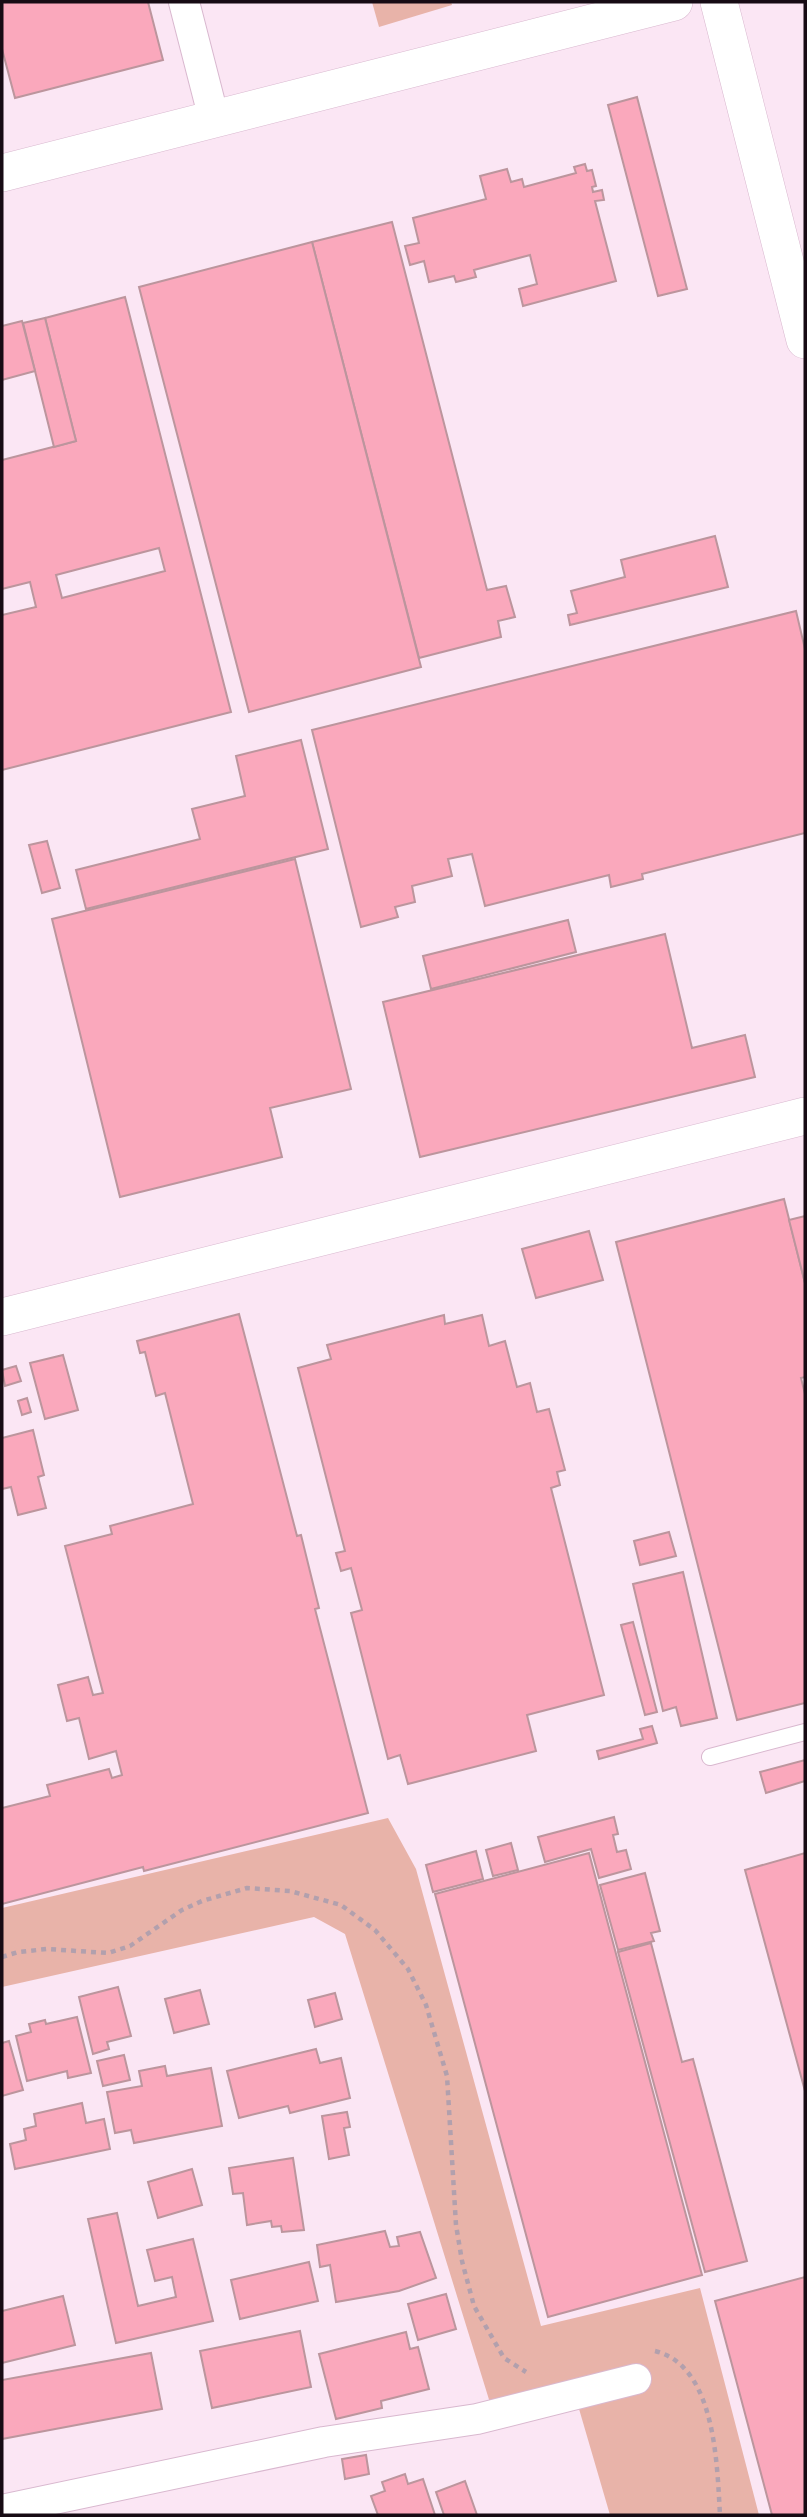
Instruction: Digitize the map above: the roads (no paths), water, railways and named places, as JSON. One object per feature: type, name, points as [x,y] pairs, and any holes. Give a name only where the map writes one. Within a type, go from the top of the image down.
[{"type":"street","points":[[184,2],[214,119]]},
{"type":"street","points":[[2,173],[674,2]]},
{"type":"street","points":[[719,2],[805,340]]},
{"type":"street","points":[[2,1317],[805,1116]]},
{"type":"street","points":[[2,2510],[324,2442],[478,2419],[636,2379]]},
{"type":"lane","points":[[710,1757],[805,1732]]}]
